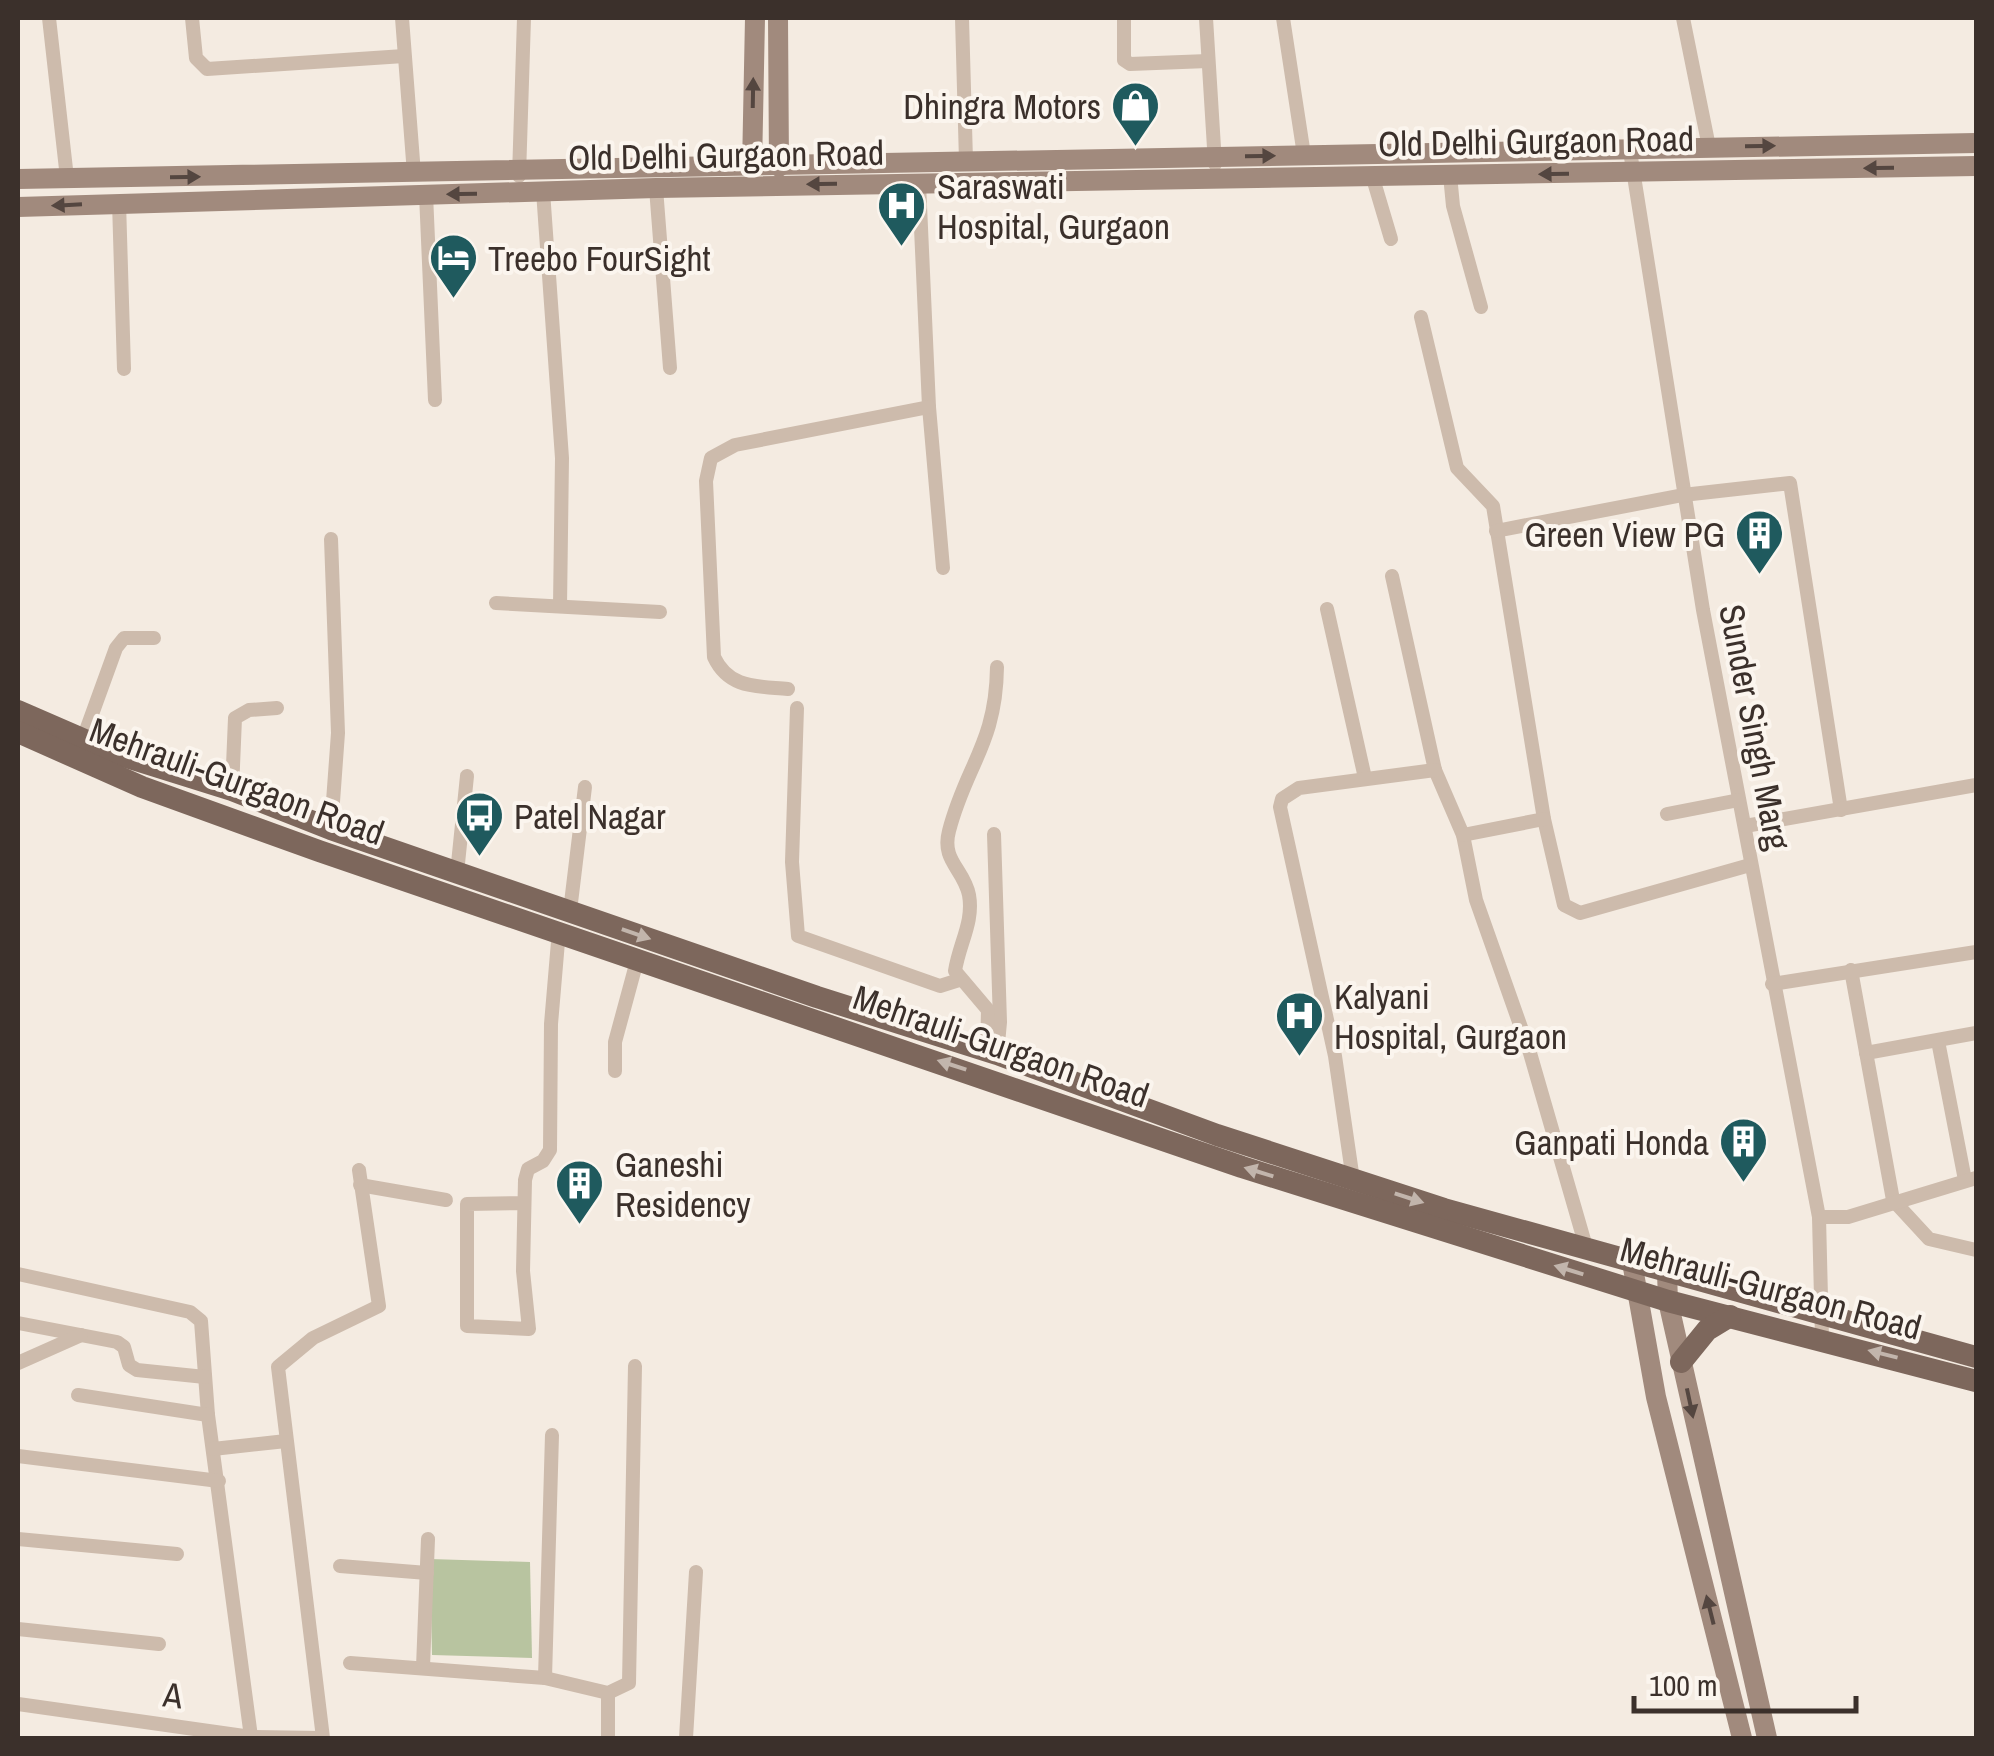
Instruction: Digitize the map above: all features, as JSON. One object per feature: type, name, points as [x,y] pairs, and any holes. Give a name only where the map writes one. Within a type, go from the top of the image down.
[{"type":"main road","points":[[752,168],[756,18]]},
{"type":"main road","points":[[778,18],[779,167]]},
{"type":"main road","name":"Old Delhi Gurgaon Road","points":[[18,207],[426,194],[520,182],[779,167],[1976,143]]},
{"type":"main road","name":"Old Delhi Gurgaon Road","points":[[18,179],[414,174],[520,182],[543,192],[1976,166]]},
{"type":"main road","points":[[129,202],[140,177]]},
{"type":"main road","name":"Mehrauli-Gurgaon Road","points":[[18,711],[84,740],[458,873],[487,895]]},
{"type":"main road","name":"Mehrauli-Gurgaon Road","points":[[18,732],[142,787],[487,895],[1353,1180],[1667,1273],[1976,1357]]},
{"type":"main road","name":"Mehrauli-Gurgaon Road","points":[[564,921],[638,957],[997,1061],[1242,1167],[1668,1301],[1976,1381]]},
{"type":"main road","points":[[1632,1262],[1634,1290],[1742,1738]]},
{"type":"main road","points":[[1667,1273],[1668,1301],[1767,1738]]},
{"type":"main road","points":[[1682,1362],[1707,1330],[1730,1316]]},
{"type":"street","points":[[49,18],[68,178]]},
{"type":"street","points":[[192,18],[196,58],[208,69],[404,56]]},
{"type":"street","points":[[402,18],[414,174]]},
{"type":"street","points":[[520,182],[524,18]]},
{"type":"street","points":[[962,18],[966,161]]},
{"type":"street","points":[[1124,18],[1124,60],[1130,64],[1208,61]]},
{"type":"street","points":[[1206,18],[1217,179]]},
{"type":"street","points":[[1283,18],[1304,155]]},
{"type":"street","points":[[1683,18],[1709,147]]},
{"type":"street","name":"Sunder Singh Marg","points":[[1630,151],[1684,496],[1772,984],[1819,1217],[1822,1338]]},
{"type":"street","points":[[1372,174],[1390,239]]},
{"type":"street","points":[[1450,175],[1452,206],[1481,307]]},
{"type":"street","points":[[919,183],[929,407],[943,568]]},
{"type":"street","points":[[656,188],[670,368]]},
{"type":"street","points":[[543,192],[562,458],[560,606]]},
{"type":"street","points":[[426,194],[435,400]]},
{"type":"street","points":[[124,369],[129,202]]},
{"type":"street","points":[[1421,316],[1457,468],[1493,506],[1544,819],[1564,904],[1580,913],[1750,865]]},
{"type":"street","points":[[788,689],[739,684],[722,673],[714,657],[706,480],[711,458],[735,445],[929,407]]},
{"type":"street","points":[[1496,530],[1684,496],[1790,483],[1842,810]]},
{"type":"street","points":[[331,539],[338,733],[331,829]]},
{"type":"street","points":[[1392,576],[1436,770],[1462,836],[1476,900],[1530,1053],[1586,1247]]},
{"type":"street","points":[[496,603],[660,612]]},
{"type":"street","points":[[1327,609],[1365,778]]},
{"type":"street","points":[[84,740],[116,648],[124,638],[154,638]]},
{"type":"street","points":[[997,668],[992,724],[949,832],[947,855],[969,896],[970,920],[955,971],[988,1010],[997,1061]]},
{"type":"street","points":[[232,790],[235,718],[250,710],[277,708]]},
{"type":"street","points":[[798,708],[792,862],[798,936],[940,986],[959,980]]},
{"type":"street","points":[[1353,1180],[1336,1056],[1280,807],[1282,799],[1299,788],[1436,770]]},
{"type":"street","points":[[458,873],[468,776]]},
{"type":"street","points":[[1745,826],[1976,785]]},
{"type":"street","points":[[524,1203],[467,1204],[467,1326],[529,1329],[523,1271],[526,1172],[550,1150],[551,1024],[585,787]]},
{"type":"street","points":[[1667,814],[1739,800]]},
{"type":"street","points":[[1462,836],[1544,819]]},
{"type":"street","points":[[994,834],[1000,1022],[997,1061]]},
{"type":"street","points":[[1772,984],[1976,952]]},
{"type":"street","points":[[615,1071],[615,1042],[638,957]]},
{"type":"street","points":[[1851,970],[1893,1200],[1929,1239],[1976,1250]]},
{"type":"street","points":[[1866,1053],[1976,1033]]},
{"type":"street","points":[[1819,1217],[1848,1216],[1971,1179],[1938,1040]]},
{"type":"street","points":[[322,1738],[278,1367],[313,1338],[379,1306],[360,1177],[446,1200]]},
{"type":"street","points":[[18,1274],[196,1315],[201,1320],[208,1414],[251,1737]]},
{"type":"street","points":[[18,1323],[121,1344],[128,1364],[137,1370],[205,1376]]},
{"type":"street","points":[[18,1363],[81,1335]]},
{"type":"street","points":[[350,1663],[544,1678],[608,1692],[629,1684],[635,1366]]},
{"type":"street","points":[[78,1396],[208,1414]]},
{"type":"street","points":[[544,1678],[552,1435]]},
{"type":"street","points":[[213,1449],[286,1442]]},
{"type":"street","points":[[18,1456],[218,1481]]},
{"type":"street","points":[[423,1668],[428,1539]]},
{"type":"street","points":[[18,1540],[177,1554]]},
{"type":"street","points":[[340,1566],[427,1573]]},
{"type":"street","points":[[686,1738],[696,1572]]},
{"type":"street","points":[[18,1629],[159,1644]]},
{"type":"street","points":[[608,1692],[608,1738]]},
{"type":"street","name":"A","points":[[18,1704],[195,1733],[322,1738]]},
{"type":"green space","points":[[430,1559],[530,1562],[532,1658],[432,1655]]},
{"type":"place","name":"Dhingra Motors","points":[[1136,148]]},
{"type":"place","name":"Saraswati Hospital, Gurgaon","points":[[902,248]]},
{"type":"place","name":"Treebo FourSight","points":[[453,300]]},
{"type":"place","name":"Green View PG","points":[[1760,576]]},
{"type":"place","name":"Patel Nagar","points":[[479,858]]},
{"type":"place","name":"Kalyani Hospital, Gurgaon","points":[[1299,1058]]},
{"type":"place","name":"Ganpati Honda","points":[[1744,1184]]},
{"type":"place","name":"Ganeshi Residency","points":[[580,1226]]}]
